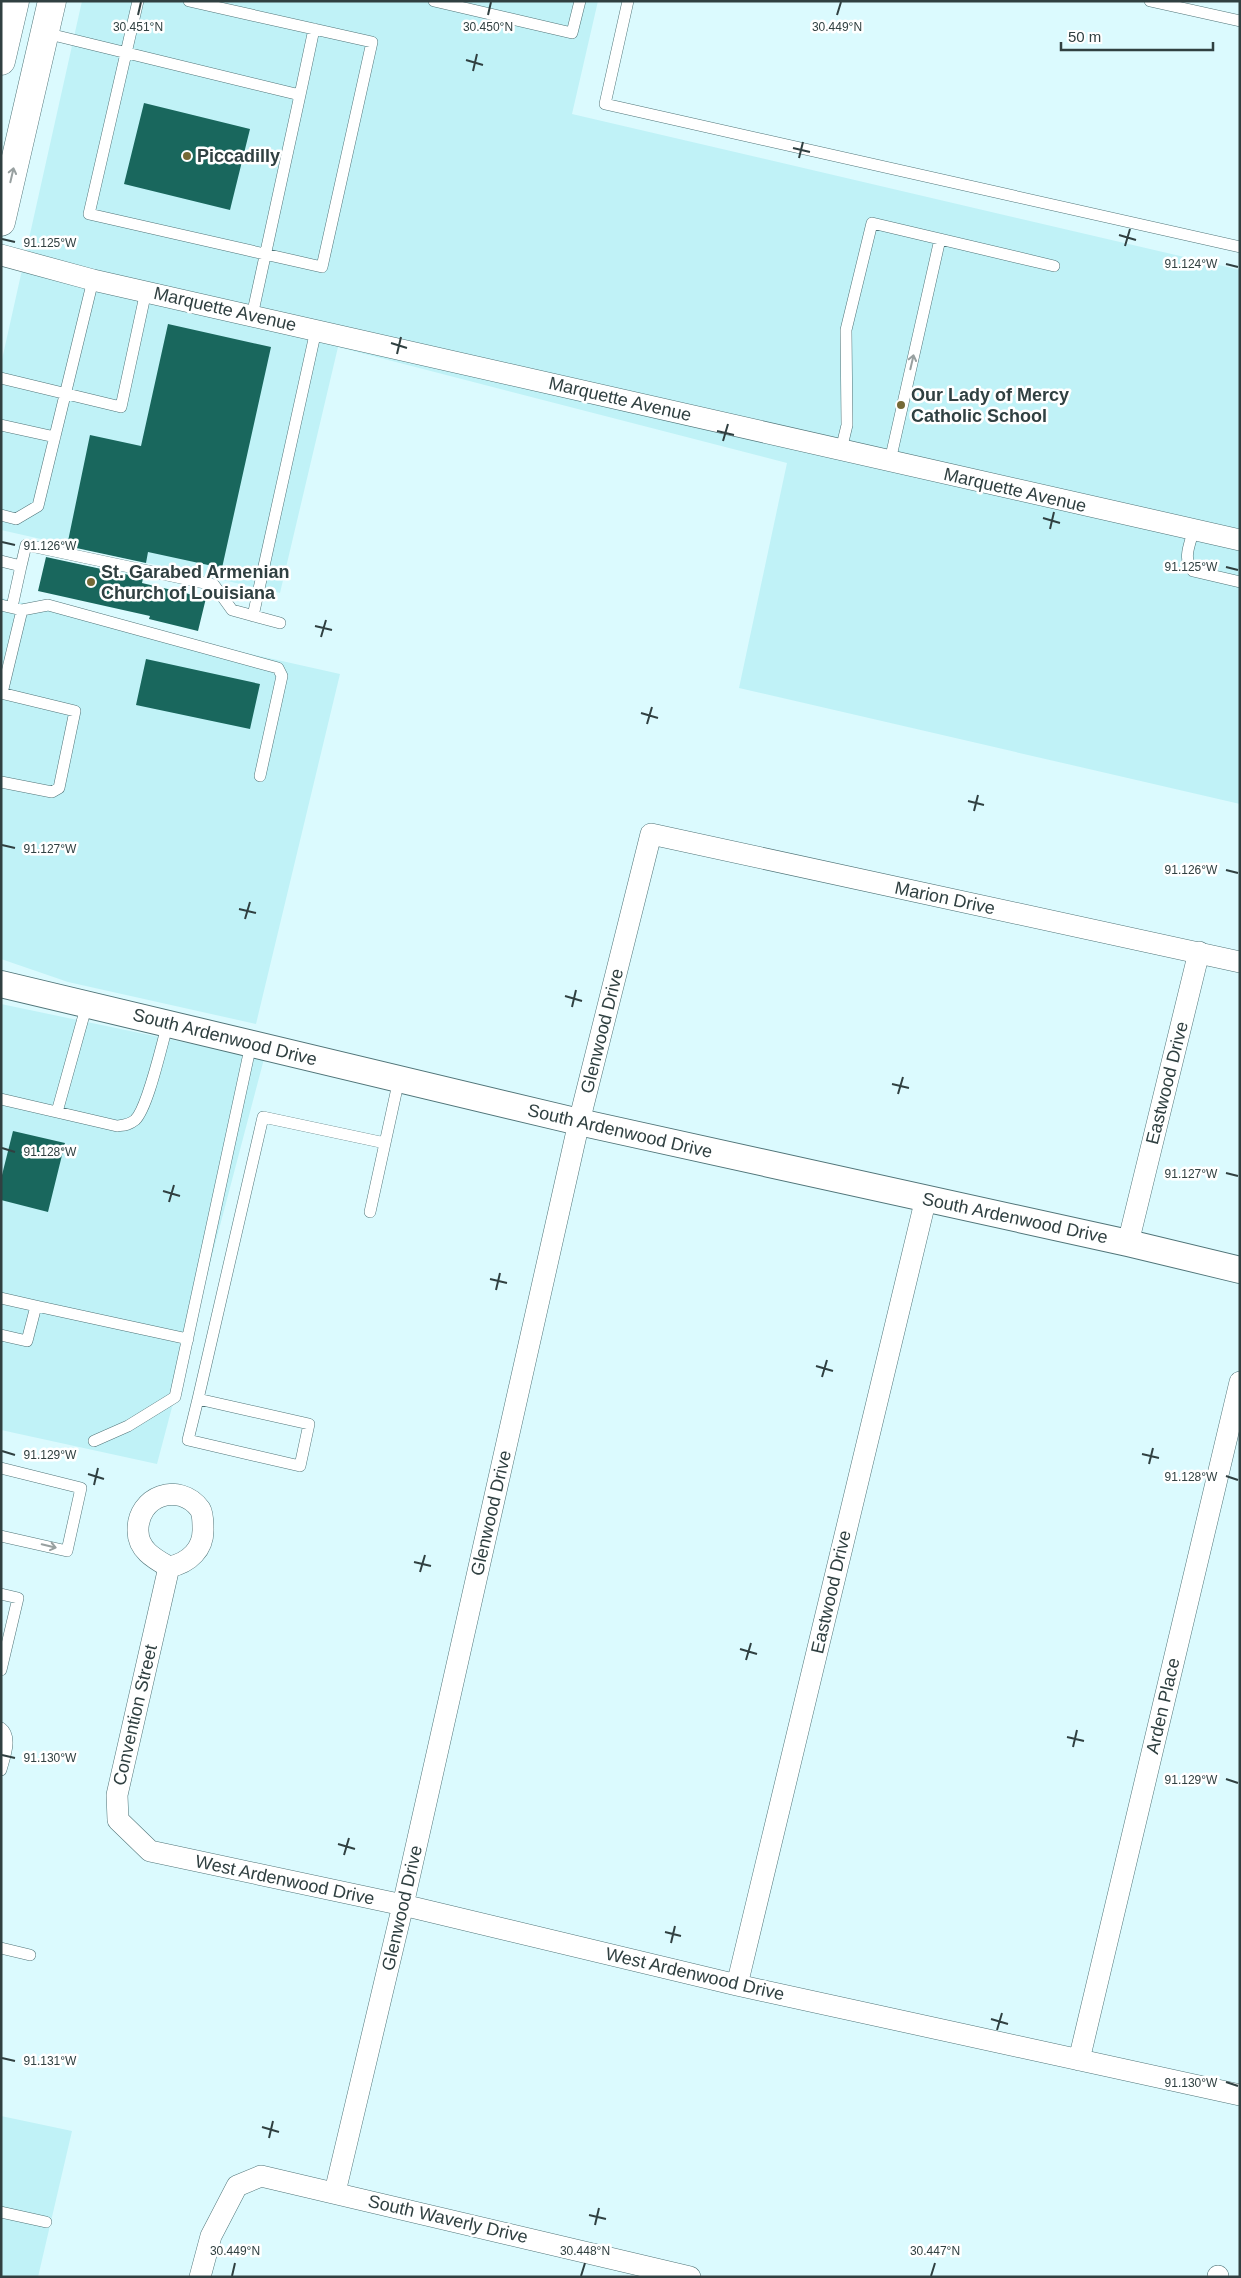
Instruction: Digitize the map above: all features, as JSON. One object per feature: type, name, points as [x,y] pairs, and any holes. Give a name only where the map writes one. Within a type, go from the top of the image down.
[{"type":"main road","points":[[1,222],[52,1]]},
{"type":"main road","points":[[1,61],[9,15],[45,32]]},
{"type":"street","name":"Marquette Avenue","points":[[1,255],[93,280],[1082,506],[1240,540]]},
{"type":"street","name":"Marion Drive","points":[[651,834],[1240,962]]},
{"type":"street","name":"Glenwood Drive","points":[[335,2192],[403,1905],[579,1122],[651,834]]},
{"type":"street","name":"Eastwood Drive","points":[[1128,1243],[1199,952]]},
{"type":"street","name":"South Ardenwood Drive","points":[[1,984],[579,1122],[1128,1243],[1240,1270]]},
{"type":"street","name":"Eastwood Drive","points":[[737,1985],[926,1198]]},
{"type":"street","name":"Arden Place","points":[[1079,2060],[1240,1382]]},
{"type":"street","name":"Convention Street","points":[[150,1851],[118,1820],[117,1795],[169,1567]]},
{"type":"street","name":"West Ardenwood Drive","points":[[150,1851],[403,1905],[737,1985],[1240,2095]]},
{"type":"street","name":"South Waverly Drive","points":[[200,2277],[211,2236],[237,2186],[261,2176],[690,2277]]},
{"type":"lane","points":[[138,1],[89,214],[322,266],[372,42],[188,1]]},
{"type":"lane","points":[[434,1],[572,33],[580,1]]},
{"type":"lane","points":[[628,1],[605,104],[1240,247]]},
{"type":"lane","points":[[1150,1],[1240,21]]},
{"type":"lane","points":[[252,316],[314,29]]},
{"type":"lane","points":[[45,32],[300,94]]},
{"type":"lane","points":[[841,450],[847,425],[846,330],[872,224],[1054,266]]},
{"type":"lane","points":[[890,461],[940,239]]},
{"type":"lane","points":[[1,515],[16,519],[38,506],[93,280]]},
{"type":"lane","points":[[1,378],[122,407],[146,291]]},
{"type":"lane","points":[[253,616],[316,330]]},
{"type":"lane","points":[[1,425],[55,437]]},
{"type":"lane","points":[[1194,529],[1186,558],[1189,567],[1194,571],[1240,582]]},
{"type":"lane","points":[[1,782],[52,792],[59,788],[75,711],[2,693],[12,607],[26,545],[214,585],[232,610],[280,623]]},
{"type":"lane","points":[[1,561],[21,566]]},
{"type":"lane","points":[[12,607],[48,605],[278,668],[282,676],[260,776]]},
{"type":"lane","points":[[57,1112],[87,1004]]},
{"type":"lane","points":[[1,1099],[117,1126],[130,1124],[137,1118],[152,1082],[168,1024]]},
{"type":"lane","points":[[94,1441],[128,1426],[175,1397],[251,1044]]},
{"type":"lane","points":[[370,1212],[399,1079]]},
{"type":"lane","points":[[198,1398],[309,1424],[300,1466],[188,1440],[263,1116],[385,1143]]},
{"type":"lane","points":[[1,1298],[188,1339]]},
{"type":"lane","points":[[1,1335],[27,1341],[36,1306]]},
{"type":"lane","points":[[1,1468],[81,1488],[67,1550],[1,1536]]},
{"type":"lane","points":[[1,1594],[18,1598],[1,1670]]},
{"type":"lane","points":[[1,1728],[5,1731],[7,1741],[1,1770]]},
{"type":"lane","points":[[1,1948],[30,1955]]},
{"type":"lane","points":[[1,2212],[46,2222]]},
{"type":"shaded area","name":"Our Lady of Mercy Catholic School","points":[[82,1],[598,1],[572,114],[1240,270],[1240,804],[739,688],[787,463],[338,347],[280,593],[1,530],[1,364]]},
{"type":"shaded area","points":[[1,598],[340,674],[256,1024],[68,982],[1,959]]},
{"type":"shaded area","points":[[1,1004],[264,1059],[157,1464],[1,1430]]},
{"type":"shaded area","points":[[1,2116],[72,2131],[38,2277],[1,2277]]},
{"type":"building","name":"Piccadilly","points":[[144,103],[250,129],[230,210],[124,184]]},
{"type":"building","points":[[168,324],[271,347],[222,568],[148,552],[146,563],[67,546],[90,435],[141,446]]},
{"type":"building","name":"St. Garabed Armenian Church of Louisiana","points":[[46,557],[143,578],[142,583],[206,598],[198,631],[149,619],[150,616],[38,591]]},
{"type":"building","points":[[146,659],[260,684],[250,729],[136,705]]},
{"type":"building","points":[[13,1131],[65,1143],[48,1212],[1,1200],[1,1179]]},
{"type":"place","name":"Piccadilly","points":[[187,156]]},
{"type":"place","name":"Our Lady of Mercy Catholic School","points":[[901,405]]},
{"type":"place","name":"St. Garabed Armenian Church of Louisiana","points":[[91,582]]}]
